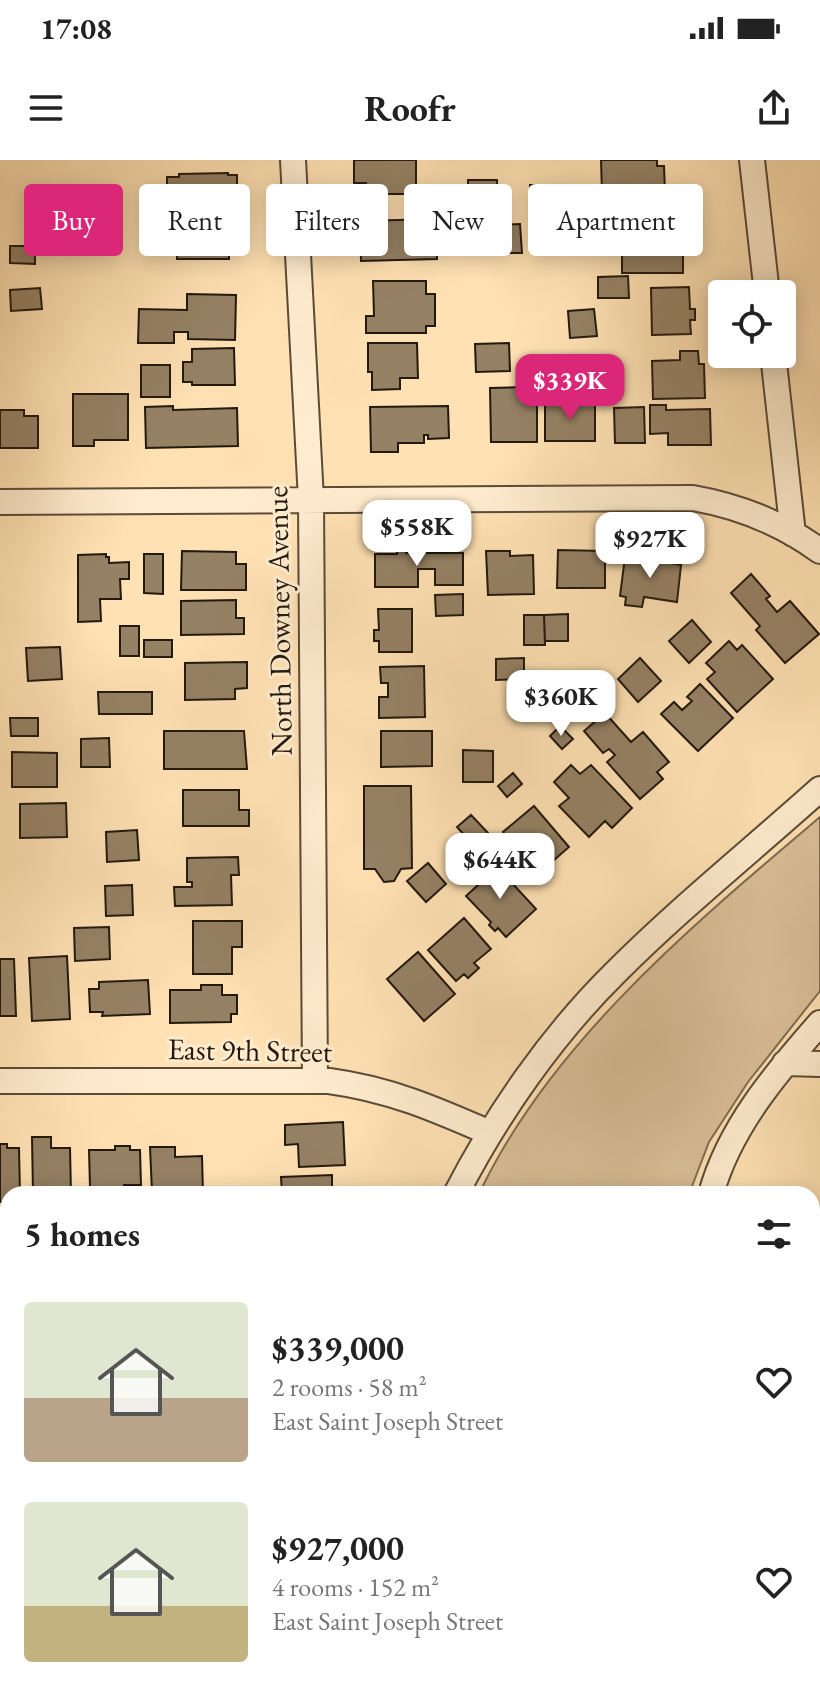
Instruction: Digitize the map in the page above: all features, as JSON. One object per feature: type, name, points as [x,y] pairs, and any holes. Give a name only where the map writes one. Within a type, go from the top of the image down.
[{"type":"street","name":"North Downey Avenue","points":[[293,160],[311,500],[315,1081]]},
{"type":"street","points":[[752,160],[765,280]]},
{"type":"street","points":[[775,368],[793,534]]},
{"type":"street","points":[[0,502],[693,498],[746,512],[793,534],[820,551]]},
{"type":"street","points":[[460,1186],[490,1133],[564,1030],[615,973],[820,789]]},
{"type":"street","points":[[715,1186],[741,1127],[785,1063],[820,1023]]},
{"type":"street","points":[[785,1063],[820,1064]]},
{"type":"street","name":"East 9th Street","points":[[0,1081],[315,1081],[356,1085],[409,1098],[490,1133]]},
{"type":"shaded area","points":[[820,817],[820,991],[748,1082],[709,1142],[692,1186],[483,1186],[509,1139],[545,1086],[585,1036],[629,989],[724,899]]},
{"type":"building","points":[[354,160],[416,160],[416,184],[404,184],[404,194],[388,194],[388,184],[354,183]]},
{"type":"building","points":[[601,160],[657,160],[657,166],[664,166],[665,184],[602,184]]},
{"type":"building","points":[[228,173],[237,175],[237,184],[167,184],[167,177],[179,177],[179,174]]},
{"type":"building","points":[[468,180],[497,180],[497,184],[468,184]]},
{"type":"building","points":[[388,220],[404,220],[404,256],[437,256],[437,259],[361,261],[361,256],[388,256]]},
{"type":"building","points":[[512,224],[520,224],[522,253],[512,253]]},
{"type":"building","points":[[10,246],[24,246],[24,256],[35,256],[35,264],[10,263]]},
{"type":"building","points":[[177,256],[229,256],[229,259],[177,259]]},
{"type":"building","points":[[622,256],[683,256],[683,273],[622,273]]},
{"type":"building","points":[[628,276],[629,298],[598,298],[598,277]]},
{"type":"building","points":[[373,281],[426,281],[426,294],[435,294],[435,326],[426,326],[426,333],[366,333],[366,316],[374,316]]},
{"type":"building","points":[[689,287],[690,309],[695,309],[695,320],[690,320],[691,334],[652,335],[651,288]]},
{"type":"building","points":[[40,288],[42,309],[11,311],[10,290]]},
{"type":"building","points":[[187,294],[236,295],[235,340],[188,339],[188,332],[174,332],[174,343],[138,343],[139,309],[187,310]]},
{"type":"building","points":[[594,309],[597,336],[570,338],[568,311]]},
{"type":"building","points":[[368,343],[417,343],[418,378],[400,378],[400,389],[372,390],[372,372],[368,372]]},
{"type":"building","points":[[509,343],[510,371],[476,372],[475,344]]},
{"type":"building","points":[[234,348],[235,385],[192,385],[192,382],[183,382],[183,362],[192,362],[192,349]]},
{"type":"building","points":[[680,351],[698,351],[699,364],[704,364],[705,398],[653,399],[652,361],[680,360]]},
{"type":"building","points":[[141,365],[170,365],[170,397],[141,397]]},
{"type":"building","points":[[524,387],[524,400],[537,400],[537,442],[491,442],[490,388]]},
{"type":"building","points":[[73,394],[128,394],[128,440],[94,440],[94,446],[73,446]]},
{"type":"building","points":[[595,402],[595,441],[545,441],[545,403]]},
{"type":"building","points":[[650,405],[666,405],[666,410],[710,409],[711,445],[668,445],[668,433],[650,434]]},
{"type":"building","points":[[173,406],[173,410],[237,408],[238,446],[146,448],[145,407]]},
{"type":"building","points":[[448,406],[449,438],[428,439],[428,435],[424,435],[424,443],[398,443],[398,452],[371,452],[370,407]]},
{"type":"building","points":[[644,407],[645,443],[615,443],[614,408]]},
{"type":"building","points":[[0,410],[24,410],[24,416],[38,416],[38,448],[0,448]]},
{"type":"building","points":[[397,547],[406,547],[406,553],[463,553],[463,585],[435,585],[435,569],[418,569],[418,587],[375,587],[375,554],[397,554]]},
{"type":"building","points":[[558,550],[605,551],[605,588],[557,588]]},
{"type":"building","points":[[182,551],[236,552],[236,564],[246,564],[246,590],[181,590]]},
{"type":"building","points":[[486,551],[510,551],[510,556],[533,555],[534,594],[488,595]]},
{"type":"building","points":[[106,554],[109,563],[129,562],[129,579],[120,579],[121,599],[100,599],[101,621],[78,622],[78,555]]},
{"type":"building","points":[[144,554],[163,554],[163,594],[144,593]]},
{"type":"building","points":[[625,557],[666,559],[666,562],[681,565],[677,602],[644,597],[642,607],[625,605],[626,597],[620,596]]},
{"type":"building","points":[[751,574],[770,596],[766,599],[777,612],[790,601],[819,634],[785,663],[756,630],[760,626],[731,593]]},
{"type":"building","points":[[463,594],[463,615],[436,616],[435,595]]},
{"type":"building","points":[[236,600],[236,618],[244,618],[244,634],[181,635],[181,601]]},
{"type":"building","points":[[378,609],[412,609],[412,652],[379,652],[379,641],[374,641],[374,630],[379,630]]},
{"type":"building","points":[[568,614],[568,641],[545,641],[544,615]]},
{"type":"building","points":[[524,615],[544,615],[545,645],[524,645]]},
{"type":"building","points":[[692,620],[711,642],[689,663],[669,641]]},
{"type":"building","points":[[120,626],[139,626],[139,656],[120,656]]},
{"type":"building","points":[[144,640],[172,640],[172,657],[144,657]]},
{"type":"building","points":[[729,641],[737,650],[742,645],[773,679],[737,712],[707,679],[715,672],[706,663]]},
{"type":"building","points":[[60,647],[62,679],[28,681],[26,648]]},
{"type":"building","points":[[524,658],[524,679],[496,680],[496,659]]},
{"type":"building","points":[[640,658],[661,681],[638,702],[618,679]]},
{"type":"building","points":[[247,662],[247,688],[235,689],[235,699],[185,700],[185,663]]},
{"type":"building","points":[[424,666],[425,717],[379,718],[379,697],[388,697],[388,683],[381,683],[380,667]]},
{"type":"building","points":[[700,684],[733,718],[698,751],[661,714],[674,702],[682,710],[692,701],[687,697]]},
{"type":"building","points":[[98,692],[152,692],[152,714],[99,714]]},
{"type":"building","points":[[605,713],[631,742],[643,732],[669,762],[657,772],[663,779],[640,799],[607,762],[615,755],[609,749],[603,753],[584,731]]},
{"type":"building","points":[[10,718],[38,718],[38,736],[11,736]]},
{"type":"building","points":[[560,726],[573,739],[562,749],[550,736]]},
{"type":"building","points":[[164,731],[244,731],[247,769],[164,769]]},
{"type":"building","points":[[381,731],[432,731],[432,766],[381,767]]},
{"type":"building","points":[[109,738],[110,767],[81,767],[81,739]]},
{"type":"building","points":[[463,750],[493,751],[493,782],[463,782]]},
{"type":"building","points":[[12,752],[57,753],[57,787],[12,787]]},
{"type":"building","points":[[571,765],[580,774],[591,765],[632,808],[612,828],[605,821],[589,837],[559,806],[569,798],[554,782]]},
{"type":"building","points":[[513,773],[522,784],[507,797],[498,786]]},
{"type":"building","points":[[364,786],[411,786],[412,868],[401,869],[394,881],[384,882],[375,869],[364,869]]},
{"type":"building","points":[[183,790],[239,790],[239,810],[249,810],[249,826],[183,826]]},
{"type":"building","points":[[66,803],[67,837],[20,838],[20,804]]},
{"type":"building","points":[[534,806],[569,847],[538,874],[503,832]]},
{"type":"building","points":[[471,815],[489,834],[475,847],[457,827]]},
{"type":"building","points":[[137,830],[139,860],[107,862],[106,832]]},
{"type":"building","points":[[238,857],[239,875],[231,875],[232,905],[175,906],[174,887],[192,887],[192,882],[187,882],[187,858]]},
{"type":"building","points":[[428,863],[446,884],[426,902],[407,881]]},
{"type":"building","points":[[484,866],[492,874],[498,868],[536,909],[506,937],[498,928],[495,931],[489,925],[491,922],[466,896],[478,885],[471,878]]},
{"type":"building","points":[[132,885],[133,915],[106,916],[105,886]]},
{"type":"building","points":[[464,918],[491,949],[474,963],[479,968],[468,978],[464,974],[456,981],[428,950]]},
{"type":"building","points":[[193,921],[242,921],[242,947],[232,947],[232,974],[193,974]]},
{"type":"building","points":[[109,927],[110,959],[75,961],[74,928]]},
{"type":"building","points":[[418,952],[455,994],[424,1021],[387,979]]},
{"type":"building","points":[[67,956],[70,1019],[32,1021],[29,958]]},
{"type":"building","points":[[0,959],[14,959],[16,1016],[0,1016]]},
{"type":"building","points":[[148,980],[150,1014],[102,1016],[103,1012],[90,1012],[89,989],[99,989],[99,982]]},
{"type":"building","points":[[201,985],[222,985],[222,995],[237,995],[237,1014],[231,1014],[231,1022],[170,1023],[170,990],[201,990]]},
{"type":"building","points":[[343,1122],[345,1165],[299,1167],[298,1144],[285,1145],[285,1125]]},
{"type":"building","points":[[32,1137],[51,1137],[51,1148],[70,1148],[71,1186],[33,1186]]},
{"type":"building","points":[[0,1144],[7,1144],[7,1148],[19,1148],[20,1186],[0,1186]]},
{"type":"building","points":[[115,1146],[130,1146],[130,1150],[140,1150],[141,1185],[90,1186],[89,1150],[115,1150]]},
{"type":"building","points":[[150,1147],[175,1147],[175,1157],[202,1156],[203,1186],[152,1186]]},
{"type":"building","points":[[332,1175],[332,1186],[282,1186],[281,1177]]}]
